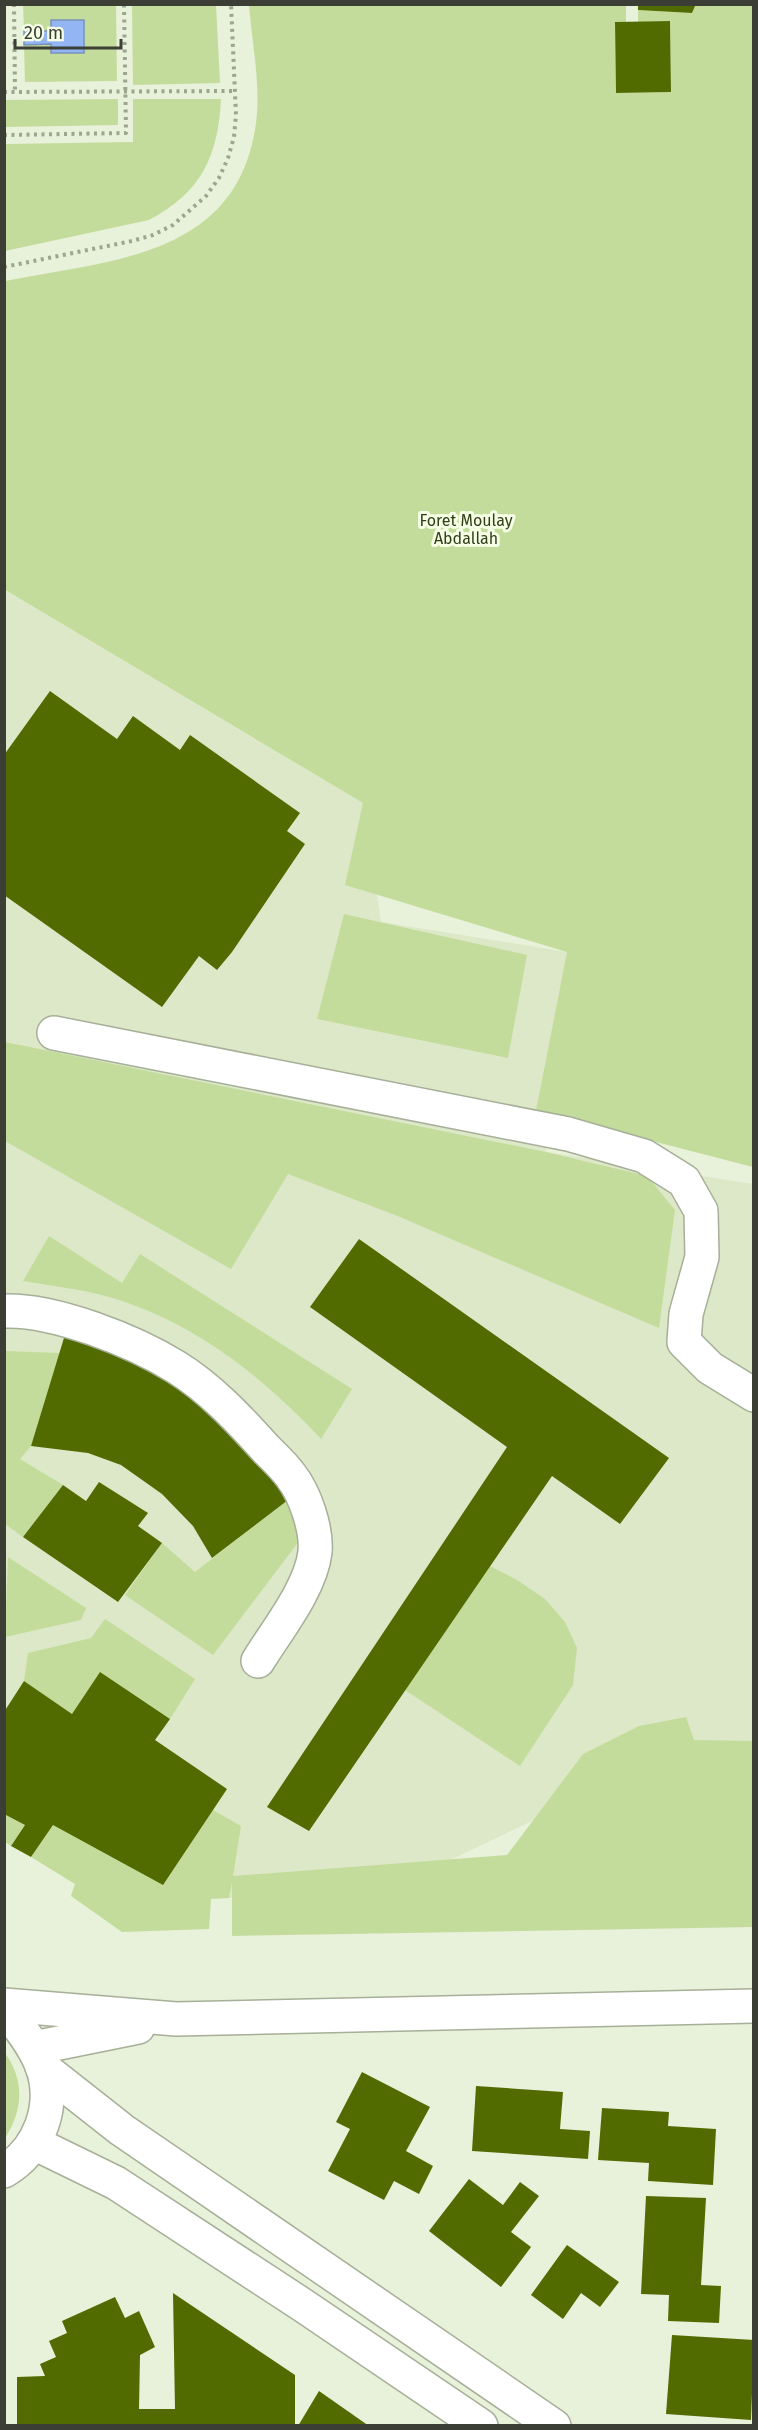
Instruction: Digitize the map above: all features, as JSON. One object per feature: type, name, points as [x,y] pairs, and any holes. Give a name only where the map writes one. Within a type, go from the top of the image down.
[{"type":"main road","points":[[54,1033],[568,1134],[644,1156],[684,1181],[702,1211],[702,1257],[686,1314],[684,1342],[710,1368],[753,1395]]},
{"type":"main road","points":[[4,1311],[24,1312],[64,1320],[113,1337],[175,1367],[203,1386],[246,1427],[292,1477],[313,1523],[315,1553],[305,1584],[258,1661]]},
{"type":"main road","points":[[4,2007],[176,2019],[753,2006]]},
{"type":"main road","points":[[4,2007],[38,2057],[122,2130],[554,2426]]},
{"type":"main road","points":[[38,2057],[176,2019]]},
{"type":"main road","points":[[4,2171],[22,2158],[34,2143],[46,2114],[46,2082],[38,2057]]},
{"type":"main road","points":[[34,2143],[116,2184],[304,2306],[481,2426]]},
{"type":"path","points":[[14,4],[15,92]]},
{"type":"path","points":[[4,135],[126,133],[124,4]]},
{"type":"path","points":[[4,267],[153,235],[173,225],[190,212],[219,178],[234,136],[236,115],[231,4]]},
{"type":"path","points":[[4,92],[235,91]]},
{"type":"shaded area","points":[[4,590],[363,803],[381,922],[567,952],[546,1152],[753,1184],[753,1842],[583,1754],[536,1819],[450,1860],[229,1898],[163,1885],[5,1819]]},
{"type":"green space","points":[[23,5],[116,5],[117,81],[25,82],[24,45],[51,44],[51,53],[84,52],[51,20],[51,31],[24,31]]},
{"type":"green space","points":[[132,5],[216,5],[220,83],[133,85]]},
{"type":"green space","name":"Foret Moulay Abdallah","points":[[249,5],[626,5],[626,22],[615,22],[616,93],[671,92],[670,21],[638,22],[638,10],[692,13],[696,5],[753,5],[753,1167],[536,1111],[567,952],[345,885],[363,803],[5,590],[5,281],[126,257],[163,245],[196,227],[224,202],[244,168],[256,123],[257,79]]},
{"type":"green space","points":[[118,99],[118,125],[5,127],[5,100]]},
{"type":"green space","points":[[133,99],[221,99],[216,138],[211,155],[194,184],[167,209],[149,220],[5,251],[5,144],[133,142]]},
{"type":"green space","points":[[344,914],[527,955],[508,1058],[317,1019]]},
{"type":"green space","points":[[5,1042],[546,1152],[647,1176],[675,1210],[659,1328],[400,1217],[288,1174],[231,1269],[5,1141]]},
{"type":"green space","points":[[49,1236],[122,1283],[140,1254],[352,1389],[321,1439],[250,1373],[224,1353],[169,1320],[140,1307],[99,1294],[23,1281]]},
{"type":"green space","points":[[5,1351],[60,1353],[31,1446],[20,1459],[63,1485],[23,1537],[5,1524]]},
{"type":"green space","points":[[288,1500],[309,1528],[213,1655],[125,1595],[162,1543],[195,1572]]},
{"type":"green space","points":[[8,1557],[86,1608],[81,1620],[5,1637]]},
{"type":"green space","points":[[490,1566],[517,1580],[545,1599],[565,1622],[577,1648],[573,1685],[520,1766],[405,1690]]},
{"type":"green space","points":[[105,1619],[195,1679],[170,1719],[100,1673],[72,1714],[24,1681],[28,1653],[91,1638]]},
{"type":"green space","points":[[686,1717],[694,1740],[753,1741],[753,1927],[232,1936],[232,1882],[229,1898],[211,1899],[209,1929],[122,1932],[71,1896],[75,1884],[31,1857],[53,1825],[213,1810],[241,1826],[233,1876],[507,1855],[583,1754],[639,1726]]},
{"type":"green space","points":[[4,1814],[25,1825],[11,1846],[5,1842]]},
{"type":"green space","points":[[5,2053],[16,2074],[19,2096],[15,2117],[5,2138]]},
{"type":"water","points":[[51,20],[84,20],[84,53],[51,53],[51,44],[24,45],[24,31],[51,31]]},
{"type":"building","points":[[638,4],[696,4],[692,13],[638,10]]},
{"type":"building","points":[[670,21],[671,92],[616,93],[615,22]]},
{"type":"building","points":[[50,691],[117,739],[133,716],[180,750],[190,735],[300,813],[287,831],[305,844],[232,952],[217,970],[199,956],[162,1007],[4,895],[4,755]]},
{"type":"building","points":[[359,1239],[669,1458],[620,1524],[552,1476],[309,1831],[267,1807],[507,1447],[310,1307]]},
{"type":"building","points":[[67,1328],[132,1352],[237,1424],[288,1500],[212,1558],[193,1526],[162,1494],[121,1465],[88,1453],[31,1446]]},
{"type":"building","points":[[99,1482],[148,1513],[138,1526],[162,1543],[118,1602],[23,1537],[63,1485],[86,1501]]},
{"type":"building","points":[[100,1672],[170,1719],[155,1740],[227,1789],[163,1885],[53,1825],[31,1857],[11,1846],[25,1825],[4,1814],[4,1712],[24,1681],[72,1714]]},
{"type":"building","points":[[362,2072],[430,2107],[406,2151],[433,2166],[419,2194],[394,2181],[384,2200],[328,2171],[350,2129],[336,2122]]},
{"type":"building","points":[[476,2086],[563,2092],[560,2129],[590,2131],[588,2159],[472,2151]]},
{"type":"building","points":[[602,2108],[669,2112],[668,2126],[716,2129],[713,2185],[648,2181],[649,2163],[598,2160]]},
{"type":"building","points":[[469,2179],[503,2205],[520,2182],[539,2196],[511,2232],[531,2247],[501,2287],[429,2231]]},
{"type":"building","points":[[646,2196],[706,2198],[701,2285],[721,2286],[719,2323],[668,2321],[669,2295],[641,2294]]},
{"type":"building","points":[[567,2245],[619,2282],[600,2307],[581,2293],[563,2319],[531,2295]]},
{"type":"building","points":[[173,2293],[295,2375],[295,2426],[17,2426],[17,2377],[45,2376],[40,2364],[56,2357],[49,2341],[67,2333],[62,2321],[115,2297],[125,2318],[139,2311],[155,2347],[140,2355],[139,2409],[175,2409]]},
{"type":"building","points":[[672,2335],[754,2340],[751,2420],[666,2414]]},
{"type":"building","points":[[319,2391],[369,2426],[298,2426]]}]
